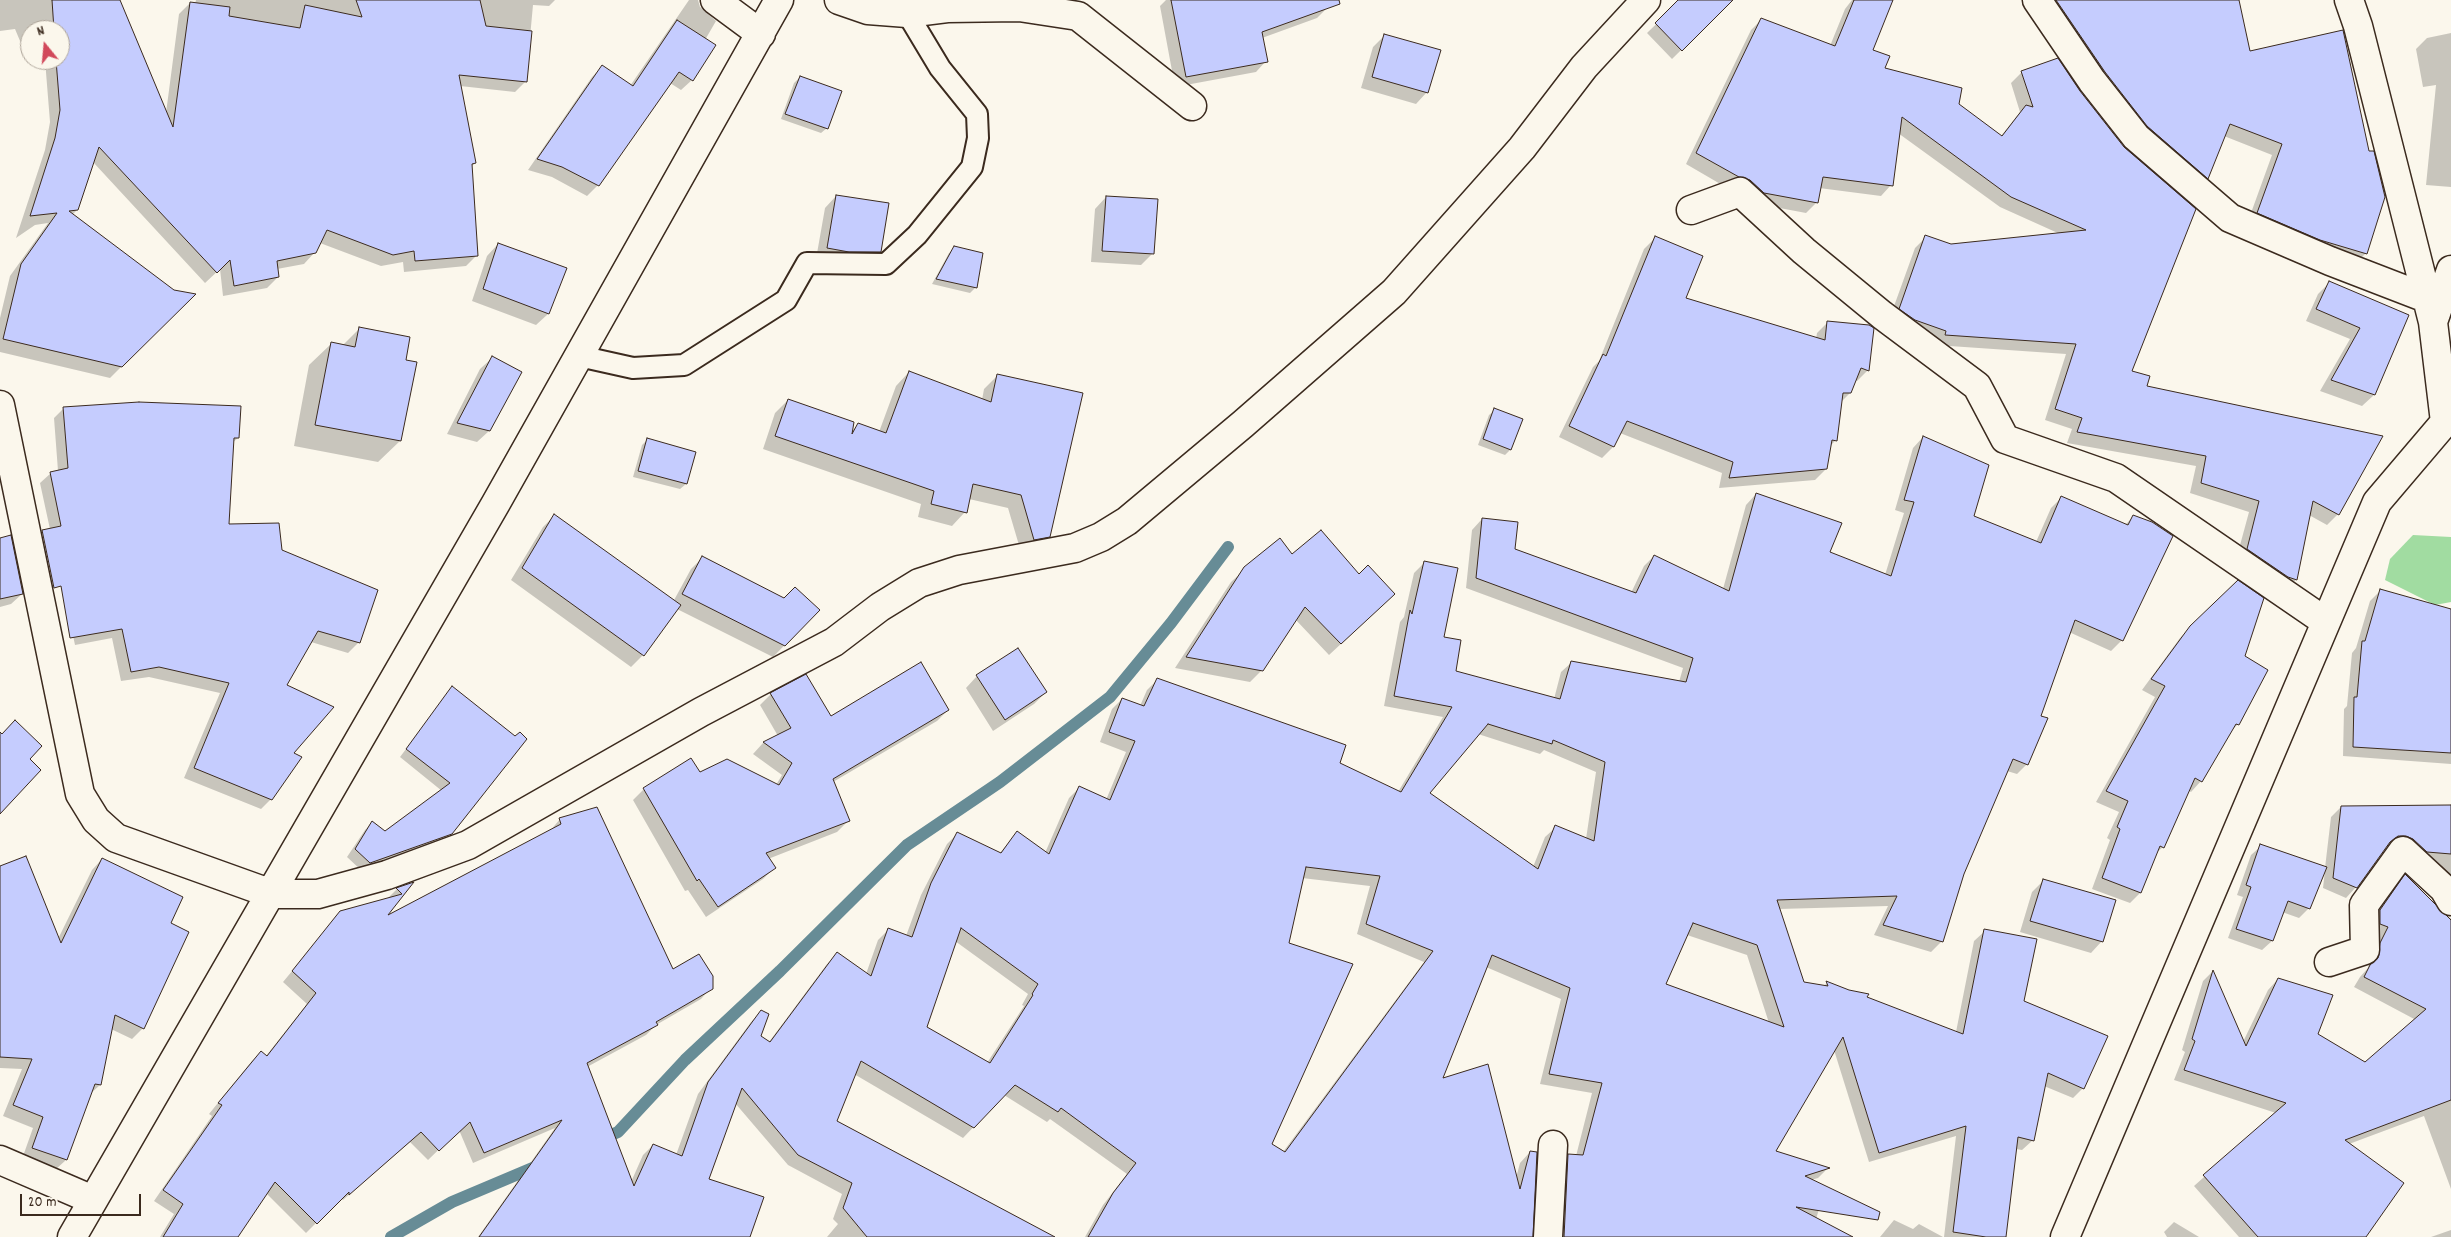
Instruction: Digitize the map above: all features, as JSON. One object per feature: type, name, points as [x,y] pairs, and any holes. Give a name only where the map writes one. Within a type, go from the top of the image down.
[{"type":"street","points":[[715,0],[761,34]]},
{"type":"street","points":[[72,1237],[272,894],[579,356],[779,0]]},
{"type":"street","points":[[839,0],[868,10],[907,13],[947,8],[1019,7],[1078,16],[1192,106]]},
{"type":"street","points":[[0,405],[80,794],[96,820],[116,838],[272,894],[318,894],[387,875],[468,845],[701,712],[834,642],[880,607],[919,583],[960,570],[1075,548],[1101,537],[1127,521],[1394,292],[1522,148],[1584,67],[1646,0]]},
{"type":"street","points":[[2037,0],[2092,81],[2136,137],[2230,218],[2330,261],[2430,310]]},
{"type":"street","points":[[2065,1237],[2377,502],[2448,421],[2430,310],[2358,26],[2349,0]]},
{"type":"street","points":[[1691,210],[1740,192],[1804,251],[1846,286],[1977,386],[2005,439],[2116,478],[2326,622]]},
{"type":"street","points":[[2430,310],[2451,270]]},
{"type":"street","points":[[2329,962],[2365,950],[2364,905],[2403,851],[2444,889],[2451,901]]},
{"type":"street","points":[[1548,1237],[1553,1145]]},
{"type":"street","points":[[0,1160],[93,1200]]},
{"type":"lane","points":[[579,356],[633,368],[684,365],[786,300],[807,262],[886,264],[917,235],[972,167],[978,138],[978,114],[940,68],[907,13]]},
{"type":"green space","points":[[2413,535],[2451,537],[2451,602],[2435,605],[2385,580],[2390,559]]},
{"type":"building","points":[[52,0],[120,0],[173,127],[190,2],[230,7],[229,16],[300,28],[305,5],[362,17],[356,0],[480,0],[486,26],[532,31],[527,82],[459,75],[476,163],[472,164],[478,256],[415,261],[414,251],[393,255],[327,230],[316,253],[277,261],[279,277],[234,286],[230,260],[217,273],[99,147],[78,210],[69,211],[174,290],[196,294],[122,367],[3,339],[21,264],[57,213],[30,216],[55,138],[60,110],[57,70],[70,70],[70,20],[53,20]]},
{"type":"building","points":[[1171,0],[1339,0],[1340,4],[1262,32],[1268,62],[1186,77]]},
{"type":"building","points":[[1678,0],[1733,0],[1682,51],[1655,23]]},
{"type":"building","points":[[1854,0],[1893,0],[1873,50],[1890,56],[1885,68],[1962,88],[1959,104],[2002,136],[2026,105],[2033,107],[2021,71],[2058,58],[2080,91],[2124,147],[2196,209],[2132,371],[2150,376],[2147,386],[2383,436],[2339,515],[2313,501],[2297,580],[2288,577],[2247,549],[2259,501],[2201,483],[2206,456],[2077,432],[2082,418],[2055,409],[2076,344],[1945,335],[1946,331],[1915,320],[1899,309],[1925,235],[1951,244],[2086,230],[2011,197],[1902,117],[1893,186],[1823,177],[1818,203],[1764,193],[1750,180],[1739,177],[1696,153],[1761,18],[1835,46]]},
{"type":"building","points":[[2056,0],[2239,0],[2250,51],[2343,30],[2369,151],[2374,151],[2385,197],[2367,254],[2320,240],[2257,213],[2282,144],[2230,124],[2208,179],[2147,126],[2105,72]]},
{"type":"building","points":[[677,20],[716,45],[693,81],[679,72],[599,186],[562,167],[537,159],[602,65],[633,86]]},
{"type":"building","points":[[1384,34],[1441,50],[1428,93],[1372,77]]},
{"type":"building","points":[[800,76],[842,91],[828,129],[785,114]]},
{"type":"building","points":[[836,195],[889,203],[881,252],[849,252],[827,248]]},
{"type":"building","points":[[1106,196],[1158,199],[1154,254],[1102,251]]},
{"type":"building","points":[[1655,236],[1703,256],[1686,298],[1825,340],[1827,321],[1869,325],[1874,328],[1869,371],[1861,368],[1851,393],[1843,393],[1837,441],[1832,440],[1827,469],[1729,478],[1733,462],[1627,421],[1614,447],[1569,426],[1603,354],[1606,356]]},
{"type":"building","points":[[498,243],[567,268],[549,314],[483,289]]},
{"type":"building","points":[[954,246],[983,253],[977,288],[936,279]]},
{"type":"building","points":[[2329,281],[2409,315],[2375,395],[2331,380],[2360,328],[2316,309]]},
{"type":"building","points":[[359,327],[410,337],[406,360],[417,362],[401,441],[315,425],[331,342],[355,347]]},
{"type":"building","points":[[492,356],[522,372],[490,431],[457,423]]},
{"type":"building","points":[[909,371],[991,402],[997,374],[1083,393],[1050,537],[1034,540],[1021,495],[973,484],[967,513],[931,504],[934,491],[775,436],[788,399],[854,422],[852,434],[858,423],[886,433]]},
{"type":"building","points":[[139,402],[241,406],[239,438],[234,438],[229,524],[279,523],[282,550],[378,590],[360,643],[318,631],[287,685],[334,707],[294,753],[302,757],[272,800],[194,768],[229,683],[159,667],[131,672],[122,629],[70,638],[61,586],[54,588],[42,530],[61,526],[50,472],[68,468],[63,407]]},
{"type":"building","points":[[1494,408],[1523,419],[1511,450],[1483,439]]},
{"type":"building","points":[[1923,436],[1989,465],[1974,516],[2041,543],[2061,496],[2128,525],[2133,515],[2152,522],[2173,536],[2123,641],[2075,620],[2041,716],[2048,718],[2028,765],[2013,759],[1964,874],[1943,942],[1883,925],[1897,896],[1777,900],[1804,982],[1828,986],[1826,981],[1849,990],[1869,994],[1867,997],[1963,1034],[1984,929],[2037,939],[2024,1001],[2108,1036],[2084,1089],[2048,1073],[2034,1141],[2018,1137],[2006,1237],[1986,1237],[1953,1232],[1966,1126],[1879,1153],[1843,1037],[1776,1151],[1830,1168],[1805,1176],[1880,1212],[1878,1220],[1796,1207],[1853,1237],[1564,1237],[1568,1154],[1583,1155],[1602,1083],[1549,1074],[1570,988],[1492,955],[1443,1078],[1488,1064],[1520,1189],[1530,1151],[1537,1152],[1533,1237],[1088,1237],[1113,1193],[1136,1163],[1061,1108],[1058,1112],[1015,1085],[974,1128],[861,1061],[837,1121],[1055,1237],[867,1237],[843,1208],[852,1183],[798,1155],[742,1088],[709,1179],[764,1197],[750,1237],[479,1237],[562,1120],[484,1153],[470,1122],[439,1151],[421,1132],[349,1195],[349,1192],[317,1224],[275,1182],[238,1237],[163,1237],[183,1204],[163,1190],[222,1105],[218,1103],[261,1051],[267,1056],[316,993],[292,971],[340,911],[402,894],[396,888],[414,882],[388,915],[561,824],[559,818],[597,807],[673,969],[699,954],[713,976],[713,989],[656,1022],[658,1025],[587,1063],[634,1186],[653,1144],[682,1156],[708,1082],[761,1010],[769,1014],[761,1036],[770,1042],[837,952],[871,976],[888,928],[912,937],[931,883],[957,832],[1001,853],[1017,831],[1049,854],[1079,786],[1110,800],[1135,741],[1109,732],[1122,698],[1144,706],[1157,678],[1346,745],[1340,763],[1401,792],[1452,707],[1394,696],[1410,610],[1412,614],[1424,561],[1458,568],[1444,637],[1461,640],[1456,671],[1560,699],[1571,661],[1686,682],[1693,658],[1476,578],[1482,518],[1518,522],[1515,549],[1636,593],[1654,555],[1729,591],[1756,493],[1842,523],[1830,552],[1891,576],[1914,502],[1904,500]],"holes":[[[1488,724],[1552,744],[1553,740],[1605,762],[1594,841],[1555,825],[1538,869],[1430,793]],[[1306,867],[1380,876],[1366,924],[1433,951],[1285,1152],[1272,1144],[1353,964],[1289,943]],[[1693,923],[1757,945],[1784,1027],[1666,984]],[[961,928],[1038,984],[990,1063],[927,1027]]]},
{"type":"building","points":[[647,438],[696,452],[687,484],[638,471]]},
{"type":"building","points":[[554,514],[681,605],[644,656],[522,568]]},
{"type":"building","points":[[1321,530],[1359,574],[1368,565],[1395,594],[1341,644],[1305,607],[1263,671],[1186,657],[1244,567],[1280,538],[1292,554]]},
{"type":"building","points":[[11,535],[23,594],[0,599],[0,538]]},
{"type":"building","points":[[702,556],[784,598],[795,587],[820,610],[785,646],[682,594]]},
{"type":"building","points":[[2238,580],[2264,598],[2245,656],[2268,670],[2239,725],[2236,724],[2202,782],[2195,778],[2164,848],[2160,846],[2141,893],[2102,878],[2120,829],[2117,827],[2128,801],[2106,791],[2165,686],[2151,679],[2190,626]]},
{"type":"building","points":[[2380,589],[2451,609],[2451,753],[2353,747],[2354,697],[2357,697],[2362,641],[2365,641]]},
{"type":"building","points":[[1018,648],[1047,692],[1005,720],[976,675]]},
{"type":"building","points":[[921,662],[949,710],[833,779],[850,821],[766,853],[776,868],[718,907],[699,879],[697,881],[643,788],[691,758],[700,772],[727,759],[779,785],[792,763],[763,742],[791,728],[770,693],[806,674],[831,716]]},
{"type":"building","points":[[452,686],[515,736],[520,732],[527,739],[452,834],[370,863],[355,849],[372,821],[385,831],[450,783],[406,749]]},
{"type":"building","points":[[15,720],[42,746],[30,759],[41,770],[0,814],[0,732],[2,734]]},
{"type":"building","points":[[2451,805],[2451,854],[2427,852],[2413,839],[2406,836],[2398,836],[2390,842],[2357,888],[2333,878],[2341,806]]},
{"type":"building","points":[[2260,844],[2327,867],[2310,909],[2288,901],[2273,941],[2236,929],[2251,887],[2246,885]]},
{"type":"building","points":[[26,856],[61,943],[102,858],[183,897],[171,923],[189,932],[144,1029],[115,1015],[101,1085],[95,1084],[67,1160],[32,1148],[43,1117],[13,1105],[32,1059],[0,1057],[0,866]]},
{"type":"building","points":[[2405,874],[2451,920],[2451,1100],[2345,1140],[2404,1183],[2366,1237],[2258,1237],[2203,1175],[2286,1103],[2184,1070],[2195,1041],[2192,1039],[2213,970],[2246,1046],[2278,978],[2333,995],[2318,1034],[2365,1062],[2426,1009],[2364,977],[2370,965],[2378,958],[2380,943],[2388,927],[2380,924],[2380,910]]},
{"type":"building","points":[[2043,879],[2116,900],[2103,942],[2030,921]]},
{"type":"waterway","points":[[599,1140],[618,1132],[685,1060],[780,971],[907,845],[1000,782],[1110,697],[1171,623],[1228,547]]},
{"type":"waterway","points":[[391,1237],[452,1202],[542,1164]]}]
